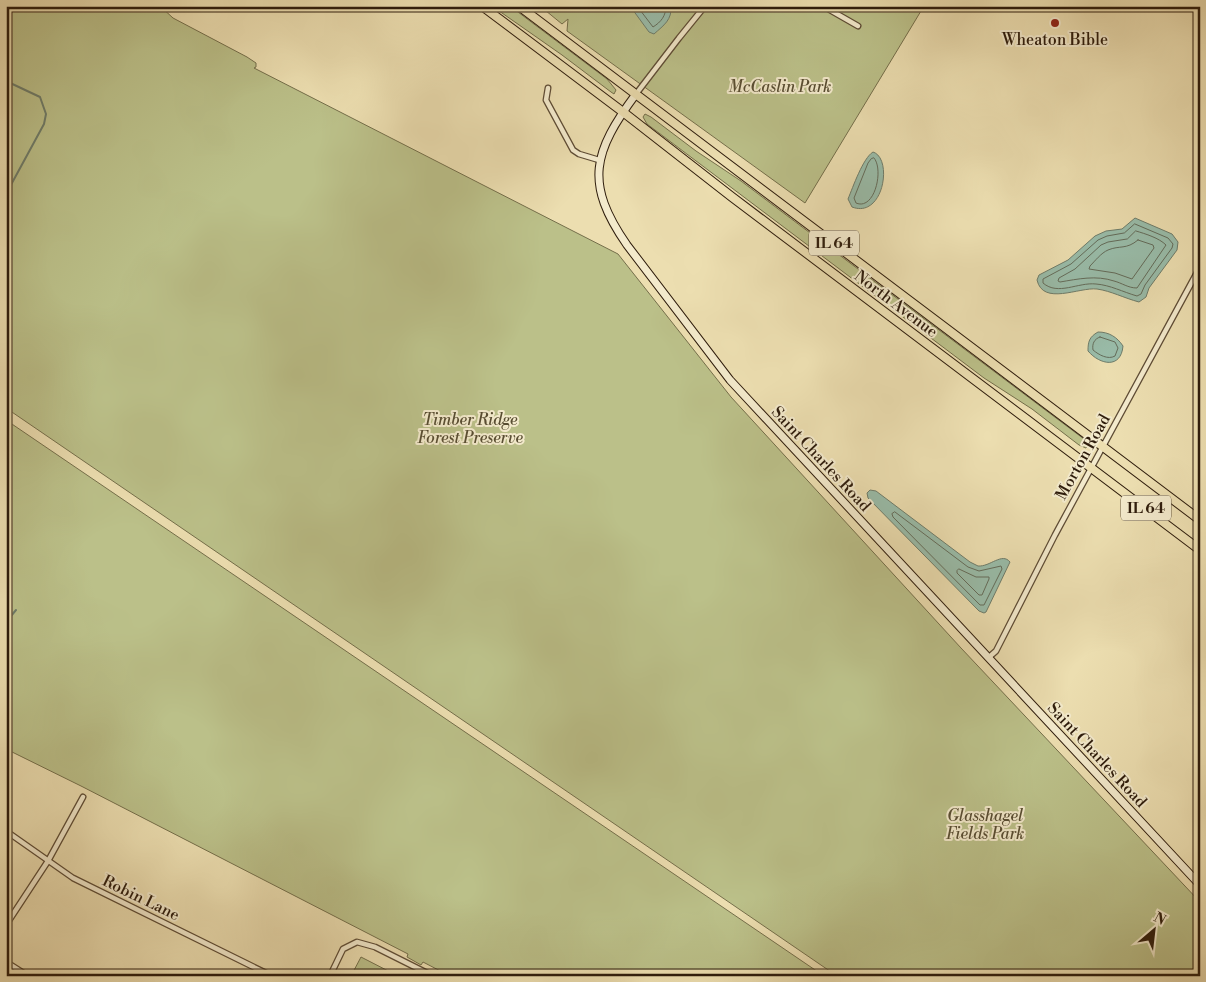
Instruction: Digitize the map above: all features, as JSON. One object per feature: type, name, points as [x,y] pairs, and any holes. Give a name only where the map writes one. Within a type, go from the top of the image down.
[{"type":"main road","name":"North Avenue","points":[[482,6],[1200,550]]},
{"type":"main road","name":"North Avenue","points":[[519,6],[1200,520]]},
{"type":"street","name":"Saint Charles Road","points":[[705,6],[636,94],[609,135],[599,160],[601,192],[604,204],[614,225],[646,272],[718,366],[772,427],[1200,885]]},
{"type":"street","points":[[823,6],[858,26]]},
{"type":"street","points":[[548,88],[546,100],[573,150],[579,154],[599,160]]},
{"type":"street","name":"Morton Road","points":[[988,658],[996,651],[1091,467],[1200,267]]},
{"type":"street","points":[[6,925],[48,861],[83,797]]},
{"type":"street","name":"Robin Lane","points":[[6,831],[48,861],[88,886],[272,976]]},
{"type":"street","points":[[330,976],[343,949],[357,942],[375,947],[433,976]]},
{"type":"street","points":[[6,962],[28,976]]},
{"type":"green space","name":"Timber Ridge Forest Preserve","points":[[6,6],[160,6],[173,18],[247,57],[256,63],[254,68],[618,254],[731,397],[961,648],[1200,902],[1200,976],[837,976],[6,408]]},
{"type":"green space","points":[[492,6],[510,6],[607,79],[616,90],[614,94],[562,55]]},
{"type":"green space","name":"McCaslin Park","points":[[540,6],[924,6],[805,203],[567,31],[568,19],[562,24]]},
{"type":"green space","points":[[645,114],[741,181],[1084,439],[1089,445],[1086,448],[1079,445],[1032,409],[984,378],[647,124],[643,117]]},
{"type":"green space","points":[[6,420],[824,976],[450,976],[423,962],[421,965],[407,957],[408,954],[6,749]]},
{"type":"green space","points":[[361,957],[398,976],[351,976]]},
{"type":"water","points":[[630,6],[671,6],[671,11],[667,22],[654,34],[649,32]]},
{"type":"water","points":[[873,152],[879,157],[883,165],[882,186],[872,204],[863,208],[852,207],[848,199],[855,180],[869,155]]},
{"type":"water","points":[[1135,218],[1172,234],[1178,242],[1177,250],[1149,288],[1146,297],[1139,302],[1097,289],[1054,294],[1046,292],[1041,288],[1037,280],[1039,275],[1068,260],[1095,236],[1106,231],[1122,229]]},
{"type":"water","points":[[1098,332],[1112,336],[1123,346],[1118,358],[1114,361],[1104,362],[1088,351],[1090,340]]},
{"type":"water","points":[[870,490],[876,491],[970,562],[982,566],[1000,559],[1007,559],[1010,562],[986,612],[979,611],[868,498],[867,493]]},
{"type":"waterway","points":[[6,81],[40,97],[46,114],[44,124],[6,194]]},
{"type":"waterway","points":[[6,618],[11,616],[16,610]]},
{"type":"place","name":"Wheaton Bible","points":[[1055,23]]},
{"type":"park label","name":"Glasshagel Fields Park","points":[[985,825]]}]
